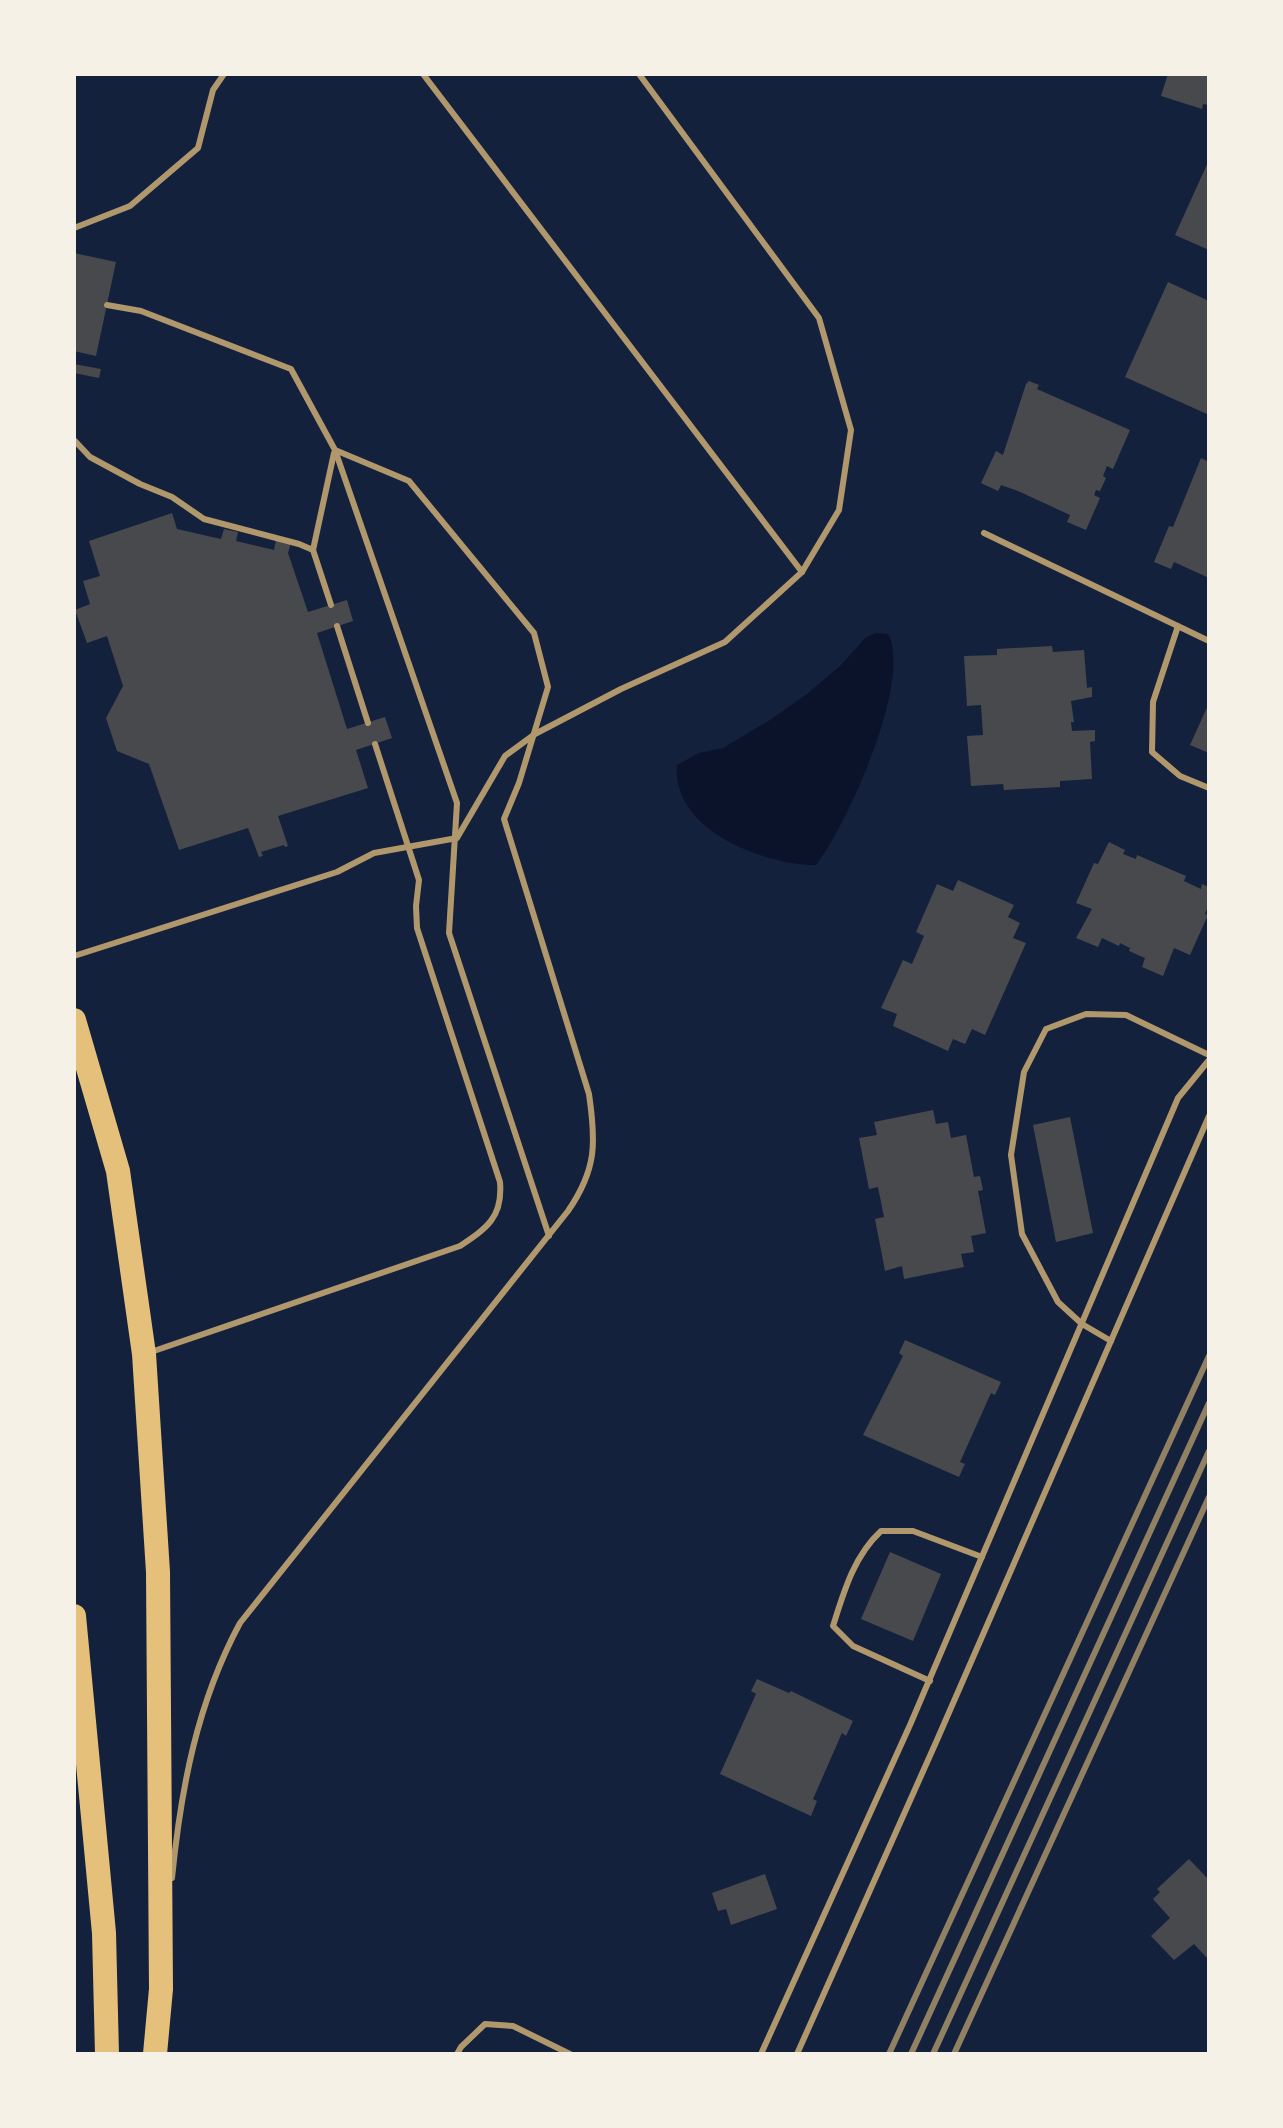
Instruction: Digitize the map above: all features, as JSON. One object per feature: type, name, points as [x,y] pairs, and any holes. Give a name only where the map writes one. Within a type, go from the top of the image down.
[{"type":"highway","points":[[74,1020],[118,1171],[144,1354],[158,1572],[161,1989],[155,2054]]},
{"type":"highway","points":[[74,1616],[104,1933],[107,2054]]},
{"type":"lane","points":[[74,228],[130,206],[198,148],[213,90],[224,74]]},
{"type":"lane","points":[[423,74],[802,572]]},
{"type":"lane","points":[[457,838],[505,756],[535,734],[621,689],[725,642],[802,572],[839,510],[851,430],[819,318],[639,74]]},
{"type":"lane","points":[[107,305],[141,311],[291,369],[335,450],[457,803],[449,933],[549,1236]]},
{"type":"lane","points":[[74,440],[90,457],[172,497],[204,519],[313,550]]},
{"type":"lane","points":[[331,605],[313,550],[335,450]]},
{"type":"lane","points":[[170,1895],[178,1816],[193,1742],[213,1679],[240,1623],[581,1193],[589,1175],[595,1134],[589,1094],[504,819],[535,734],[548,687],[534,633],[409,481],[335,450]]},
{"type":"lane","points":[[984,533],[1209,641]]},
{"type":"lane","points":[[337,626],[368,723]]},
{"type":"lane","points":[[1178,626],[1153,702],[1152,752],[1180,776],[1209,788]]},
{"type":"lane","points":[[144,1354],[460,1246],[491,1223],[495,1215],[501,1195],[500,1182],[417,928],[419,880],[375,744]]},
{"type":"lane","points":[[74,956],[337,872],[374,853],[457,838]]},
{"type":"lane","points":[[761,2054],[930,1681],[982,1557],[1082,1324],[1178,1098],[1209,1057],[1126,1015],[1086,1014],[1046,1029],[1024,1072],[1011,1155],[1022,1234],[1058,1302],[1082,1324],[1111,1341]]},
{"type":"lane","points":[[797,2054],[1209,1116]]},
{"type":"lane","points":[[930,1681],[853,1646],[833,1626],[844,1590],[866,1545],[881,1531],[913,1531],[982,1557]]},
{"type":"lane","points":[[161,1989],[168,1910]]},
{"type":"lane","points":[[457,2054],[485,2024],[513,2026],[570,2054]]},
{"type":"water","points":[[876,633],[888,634],[893,655],[892,684],[884,717],[859,786],[816,865],[772,859],[725,839],[705,825],[689,808],[679,788],[677,765],[699,753],[723,748],[770,720],[807,694],[840,666],[865,638]]},
{"type":"building","points":[[1168,74],[1209,74],[1209,105],[1203,104],[1202,109],[1161,96]]},
{"type":"building","points":[[1209,160],[1209,250],[1175,235]]},
{"type":"building","points":[[74,253],[116,262],[96,356],[74,351]]},
{"type":"building","points":[[1168,282],[1209,301],[1209,415],[1125,377]]},
{"type":"building","points":[[74,364],[101,369],[99,378],[74,373]]},
{"type":"building","points":[[1029,381],[1039,385],[1037,389],[1130,430],[1113,469],[1107,466],[1103,476],[1106,478],[1100,491],[1096,490],[1094,495],[1100,498],[1086,530],[1067,522],[1070,515],[1018,491],[1001,485],[998,491],[981,483],[996,451],[1003,455]]},
{"type":"building","points":[[1201,458],[1209,462],[1209,578],[1174,562],[1171,569],[1154,562],[1169,526],[1173,527]]},
{"type":"building","points":[[172,513],[177,529],[221,539],[224,529],[238,532],[236,541],[274,550],[276,540],[291,543],[288,553],[308,612],[347,600],[353,621],[317,633],[347,729],[385,717],[392,738],[356,750],[368,788],[278,816],[288,846],[261,852],[263,856],[259,857],[248,828],[179,850],[149,764],[117,751],[106,718],[123,686],[107,636],[87,643],[75,610],[90,604],[83,581],[100,576],[89,541]]},
{"type":"building","points":[[1052,646],[1053,652],[1084,650],[1087,688],[1092,687],[1092,697],[1071,701],[1074,722],[1071,722],[1072,731],[1095,730],[1095,741],[1090,742],[1092,779],[1060,781],[1060,787],[1004,790],[1003,784],[971,786],[967,736],[983,735],[981,705],[967,706],[964,656],[997,655],[997,649]]},
{"type":"building","points":[[1209,703],[1209,753],[1190,745]]},
{"type":"building","points":[[1109,842],[1125,850],[1123,854],[1136,859],[1137,855],[1186,876],[1184,881],[1201,889],[1202,884],[1209,887],[1209,904],[1205,914],[1208,915],[1190,955],[1174,948],[1163,976],[1142,967],[1145,958],[1120,943],[1119,946],[1102,938],[1098,947],[1076,938],[1092,909],[1076,903],[1094,863],[1098,864]]},
{"type":"building","points":[[958,880],[1014,905],[1008,917],[1020,923],[1013,938],[1026,943],[985,1035],[972,1029],[965,1044],[953,1039],[948,1051],[893,1026],[897,1014],[881,1008],[903,960],[912,964],[924,936],[916,932],[937,884],[953,891]]},
{"type":"building","points":[[933,1110],[936,1124],[948,1122],[951,1138],[966,1135],[974,1177],[980,1176],[983,1190],[978,1191],[986,1233],[971,1236],[974,1252],[961,1254],[964,1267],[904,1279],[902,1266],[885,1271],[875,1219],[884,1217],[878,1187],[869,1189],[859,1138],[877,1135],[874,1122]]},
{"type":"building","points":[[1070,1117],[1093,1233],[1056,1242],[1033,1125]]},
{"type":"building","points":[[905,1340],[1001,1382],[995,1395],[991,1393],[960,1462],[965,1464],[959,1477],[863,1435],[903,1356],[899,1353]]},
{"type":"building","points":[[890,1552],[941,1574],[913,1641],[861,1619]]},
{"type":"building","points":[[757,1679],[789,1693],[791,1691],[853,1721],[846,1736],[842,1733],[813,1799],[817,1801],[811,1816],[720,1774],[756,1694],[751,1691]]},
{"type":"building","points":[[1189,1859],[1209,1880],[1209,1960],[1194,1944],[1174,1960],[1151,1936],[1170,1918],[1153,1899],[1160,1892],[1157,1889]]},
{"type":"building","points":[[765,1874],[777,1909],[731,1925],[726,1909],[718,1911],[712,1893]]},
{"type":"railway","points":[[889,2054],[1209,1356]]},
{"type":"railway","points":[[911,2054],[1209,1403]]},
{"type":"railway","points":[[933,2054],[1209,1451]]},
{"type":"railway","points":[[954,2054],[1209,1497]]}]
